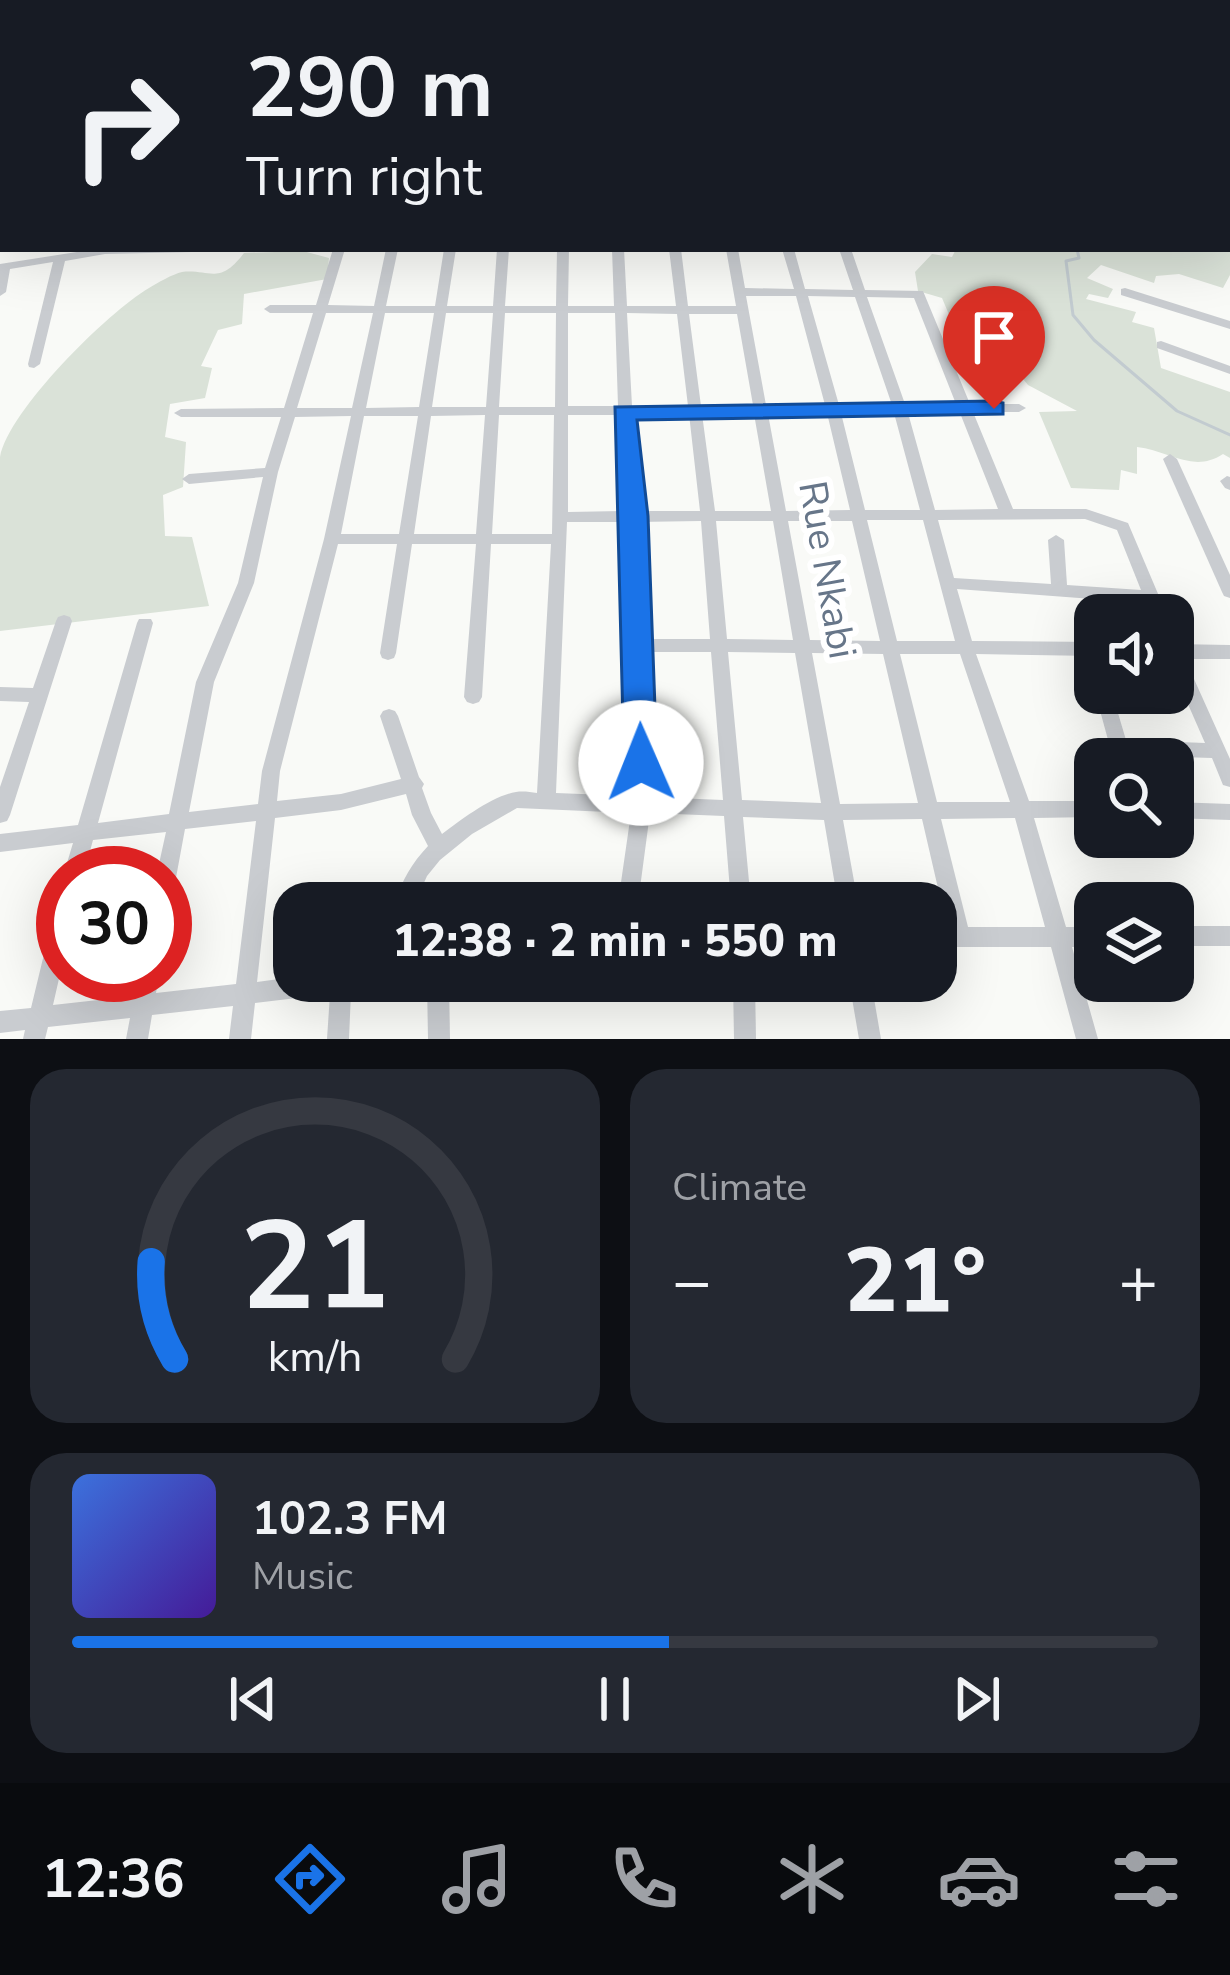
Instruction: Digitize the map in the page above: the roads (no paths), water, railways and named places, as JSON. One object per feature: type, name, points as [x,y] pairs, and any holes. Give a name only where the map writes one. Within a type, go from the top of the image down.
[{"type":"street","points":[[0,292],[3,266],[85,252]]},
{"type":"street","points":[[172,846],[205,682],[246,583],[272,472],[338,252]]},
{"type":"street","points":[[240,1039],[266,808],[288,691],[332,539],[391,252]]},
{"type":"street","points":[[388,653],[450,252]]},
{"type":"street","points":[[473,697],[503,252]]},
{"type":"street","points":[[546,798],[560,517],[563,252]]},
{"type":"street","points":[[618,252],[625,310],[624,412],[634,516],[642,802],[631,882]]},
{"type":"street","points":[[676,252],[708,516],[740,882]]},
{"type":"street","name":"Rue Nkabi","points":[[733,252],[845,882]]},
{"type":"street","points":[[789,252],[832,410],[960,937],[1074,937]]},
{"type":"street","points":[[846,252],[900,409],[964,646],[1023,811],[1087,1039]]},
{"type":"street","points":[[34,364],[55,255]]},
{"type":"street","points":[[740,292],[919,294],[1006,512]]},
{"type":"street","points":[[1124,292],[1230,326]]},
{"type":"street","points":[[270,310],[743,310]]},
{"type":"street","points":[[1161,345],[1230,370]]},
{"type":"street","points":[[181,413],[1019,409]]},
{"type":"street","points":[[1170,459],[1230,592]]},
{"type":"street","points":[[189,478],[272,472]]},
{"type":"street","points":[[560,517],[1087,514],[1118,521],[1150,594]]},
{"type":"street","points":[[332,539],[558,539]]},
{"type":"street","points":[[1056,540],[1059,588]]},
{"type":"street","points":[[949,583],[1120,594]]},
{"type":"street","points":[[0,815],[64,621]]},
{"type":"street","points":[[82,846],[145,623]]},
{"type":"street","points":[[638,645],[1074,649]]},
{"type":"street","points":[[1194,652],[1230,652]]},
{"type":"street","points":[[0,694],[39,695]]},
{"type":"street","points":[[1194,698],[1230,779]]},
{"type":"street","points":[[1111,714],[1119,747],[1218,751]]},
{"type":"street","points":[[389,716],[422,814],[440,850]]},
{"type":"street","points":[[0,843],[378,797],[415,784]]},
{"type":"street","points":[[411,882],[440,850],[516,800],[833,812],[1074,810]]},
{"type":"street","points":[[1194,811],[1230,812]]},
{"type":"street","points":[[1194,936],[1230,935]]},
{"type":"street","points":[[0,1022],[37,1027],[143,1005],[273,989]]},
{"type":"street","points":[[136,1039],[144,1002]]},
{"type":"street","points":[[338,1039],[340,1002]]},
{"type":"street","points":[[438,1002],[439,1039]]},
{"type":"street","points":[[744,1002],[745,1039]]},
{"type":"street","points":[[864,1002],[870,1039]]},
{"type":"waterway","points":[[1078,252],[1079,258],[1066,261],[1073,315],[1094,340],[1177,411],[1230,435]]}]
